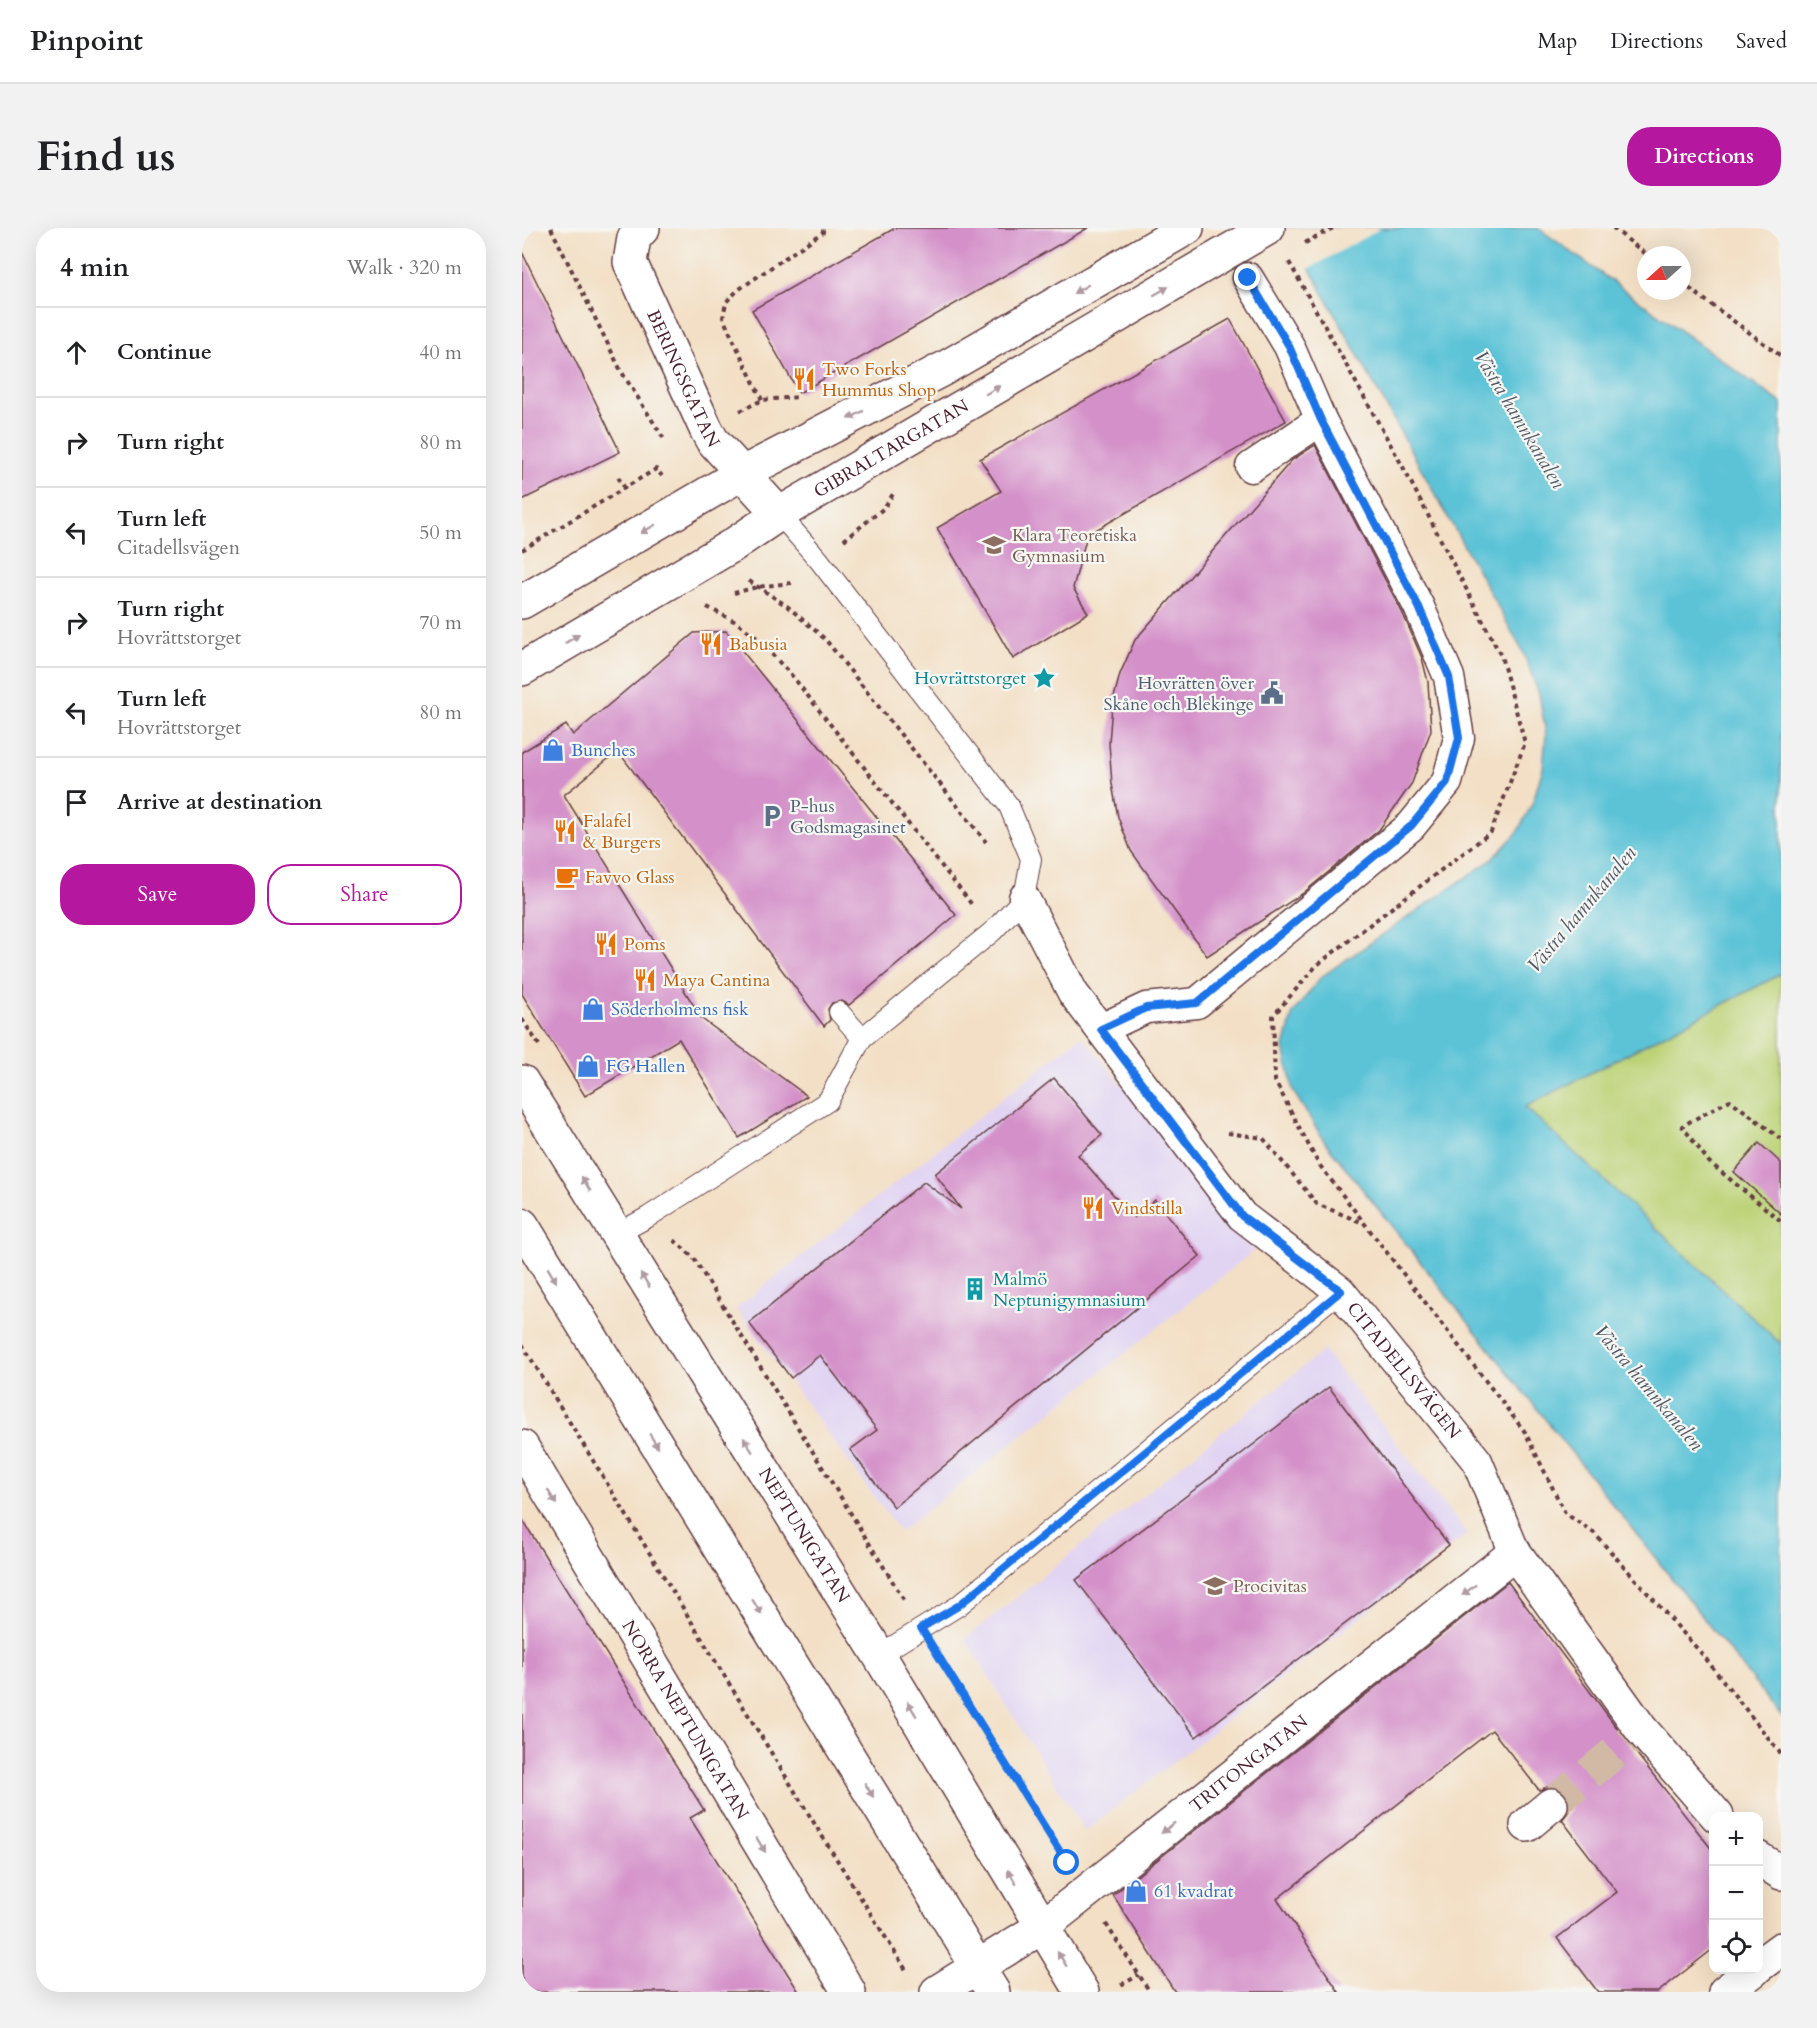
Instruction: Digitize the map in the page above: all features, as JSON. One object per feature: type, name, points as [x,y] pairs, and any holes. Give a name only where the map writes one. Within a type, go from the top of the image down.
[{"type":"street","name":"BERINGSGATAN","points":[[643,228],[634,238],[630,262],[706,429],[712,440],[741,474],[779,514]]},
{"type":"street","points":[[522,602],[741,474],[943,369],[1187,228]]},
{"type":"street","name":"GIBRALTARGATAN","points":[[522,669],[733,545],[779,514],[1272,238]]},
{"type":"street","points":[[1101,1029],[1146,1008],[1197,1003],[1411,826],[1447,782],[1459,738],[1449,677],[1419,607],[1321,420],[1289,346],[1248,278]]},
{"type":"street","points":[[1251,467],[1321,420]]},
{"type":"street","name":"CITADELLSVÄGEN","points":[[1024,898],[1073,993],[1242,1216],[1341,1291],[1477,1461],[1515,1553],[1635,1735],[1713,1812]]},
{"type":"street","name":"NEPTUNIGATAN","points":[[522,1082],[879,1655],[1083,1992]]},
{"type":"street","points":[[522,1225],[985,1979]]},
{"type":"street","name":"NORRA NEPTUNIGATAN","points":[[522,1447],[849,1992]]},
{"type":"street","name":"TRITONGATAN","points":[[924,1984],[985,1979],[1042,1927],[1515,1553]]},
{"type":"street","points":[[1763,1861],[1781,1873]]},
{"type":"street","points":[[1763,1962],[1781,1949]]},
{"type":"street","points":[[1725,1992],[1749,1974]]},
{"type":"lane","points":[[617,1234],[648,1217],[828,1101],[862,1038],[993,931],[1024,898],[1031,859],[1009,806],[819,560],[779,514]]},
{"type":"lane","points":[[839,1012],[862,1038]]},
{"type":"lane","points":[[879,1655],[958,1606],[1341,1291]]},
{"type":"path","points":[[551,228],[621,370],[669,447]]},
{"type":"path","points":[[762,400],[723,318],[726,302],[738,290],[823,232],[823,228]]},
{"type":"path","points":[[1613,228],[1637,247]]},
{"type":"path","points":[[1272,238],[1402,467],[1501,656],[1525,743],[1491,832],[1317,965],[1273,1016],[1275,1081],[1318,1163],[1526,1432],[1565,1513],[1594,1533],[1702,1654],[1781,1754]]},
{"type":"path","points":[[1691,290],[1781,356]]},
{"type":"path","points":[[734,415],[762,400],[804,396]]},
{"type":"path","points":[[522,550],[656,469],[661,476]]},
{"type":"path","points":[[819,560],[884,508]]},
{"type":"path","points":[[757,587],[787,606],[825,639],[986,842]]},
{"type":"path","points":[[701,604],[736,622],[756,637],[793,677],[993,931]]},
{"type":"path","points":[[522,1019],[541,1049]]},
{"type":"path","points":[[1781,1139],[1730,1100],[1682,1126],[1709,1162],[1781,1221]]},
{"type":"path","points":[[1172,1124],[1263,1138],[1317,1204],[1364,1223]]},
{"type":"path","points":[[648,1217],[693,1257],[921,1628],[1149,1992]]},
{"type":"path","points":[[522,1344],[825,1841],[924,1984]]},
{"type":"path","points":[[1120,1986],[1139,1975]]},
{"type":"shaded area","name":"Malmö Neptunigymnasium","points":[[1082,1036],[1255,1250],[900,1532],[736,1308]]},
{"type":"shaded area","name":"Procivitas","points":[[1324,1350],[1467,1534],[1085,1831],[965,1639]]},
{"type":"green space","points":[[1781,974],[1781,1344],[1524,1107]]},
{"type":"water","name":"Västra hamnkanalen","points":[[1287,228],[1538,228],[1781,403],[1781,974],[1525,1107],[1781,1344],[1781,1716],[1325,1142],[1293,1091],[1284,1047],[1293,1013],[1321,977],[1491,860],[1517,833],[1533,802],[1543,768],[1546,734],[1539,694],[1523,652]]},
{"type":"pier","points":[[1284,228],[1381,228],[1307,270]]},
{"type":"building","points":[[895,228],[1088,228],[799,393],[752,310]]},
{"type":"building","points":[[522,252],[620,452],[522,500]]},
{"type":"building","points":[[1230,319],[1286,421],[1087,535],[1073,588],[1088,613],[1013,659],[937,528],[1001,491],[980,459]]},
{"type":"building","name":"Hovrätten över Skåne och Blekinge","points":[[1315,445],[1403,614],[1422,658],[1428,682],[1431,730],[1412,783],[1379,830],[1302,894],[1207,956],[1131,851],[1118,817],[1112,784],[1109,743],[1112,705],[1120,674],[1135,640],[1292,460]]},
{"type":"building","points":[[726,631],[956,915],[849,1005],[842,1001],[832,1003],[828,1009],[830,1020],[824,1026],[618,751],[564,795],[702,1019],[807,1096],[739,1138],[679,1039],[585,1096],[522,994],[522,752],[566,725],[573,735],[694,633]]},
{"type":"building","name":"Malmö Neptunigymnasium","points":[[1054,1078],[1102,1135],[1078,1155],[1134,1218],[1155,1200],[1200,1256],[894,1507],[850,1450],[877,1430],[820,1355],[791,1378],[749,1323],[924,1182],[961,1209],[935,1174]]},
{"type":"building","points":[[1759,1143],[1781,1163],[1781,1214],[1734,1172]]},
{"type":"building","points":[[1329,1387],[1449,1545],[1196,1737],[1076,1580]]},
{"type":"building","points":[[522,1519],[704,1810],[690,1818],[799,1992],[522,1992]]},
{"type":"building","points":[[1508,1582],[1626,1740],[1709,1846],[1709,1952],[1658,1992],[1598,1992],[1557,1938],[1617,1892],[1562,1820],[1569,1811],[1566,1793],[1557,1787],[1539,1790],[1492,1730],[1277,1899],[1339,1992],[1175,1992],[1113,1895]]},
{"type":"tunnel","points":[[1551,1805],[1629,1741]]},
{"type":"place","name":"Two Forks Hummus Shop","points":[[804,379]]},
{"type":"place","name":"Klara Teoretiska Gymnasium","points":[[994,545]]},
{"type":"place","name":"Babusia","points":[[711,644]]},
{"type":"place","name":"Hovrättstorget","points":[[1044,678]]},
{"type":"place","name":"Hovrätten över Skåne och Blekinge","points":[[1272,693]]},
{"type":"place","name":"Bunches","points":[[553,750]]},
{"type":"place","name":"P-hus Godsmagasinet","points":[[772,816]]},
{"type":"place","name":"Falafel & Burgers","points":[[565,831]]},
{"type":"place","name":"Favvo Glass","points":[[567,877]]},
{"type":"place","name":"Poms","points":[[606,944]]},
{"type":"place","name":"Maya Cantina","points":[[645,980]]},
{"type":"place","name":"Söderholmens fisk","points":[[593,1009]]},
{"type":"place","name":"FG Hallen","points":[[588,1066]]},
{"type":"place","name":"Vindstilla","points":[[1093,1208]]},
{"type":"place","name":"Malmö Neptunigymnasium","points":[[975,1289]]},
{"type":"place","name":"Procivitas","points":[[1215,1586]]},
{"type":"place","name":"61 kvadrat","points":[[1136,1891]]},
{"type":"route","points":[[1067,1863],[921,1628],[958,1606],[1341,1291],[1242,1216],[1101,1029],[1146,1008],[1197,1003],[1411,826],[1447,782],[1459,738],[1449,677],[1419,607],[1321,420],[1307,383],[1289,346],[1248,278]]}]
